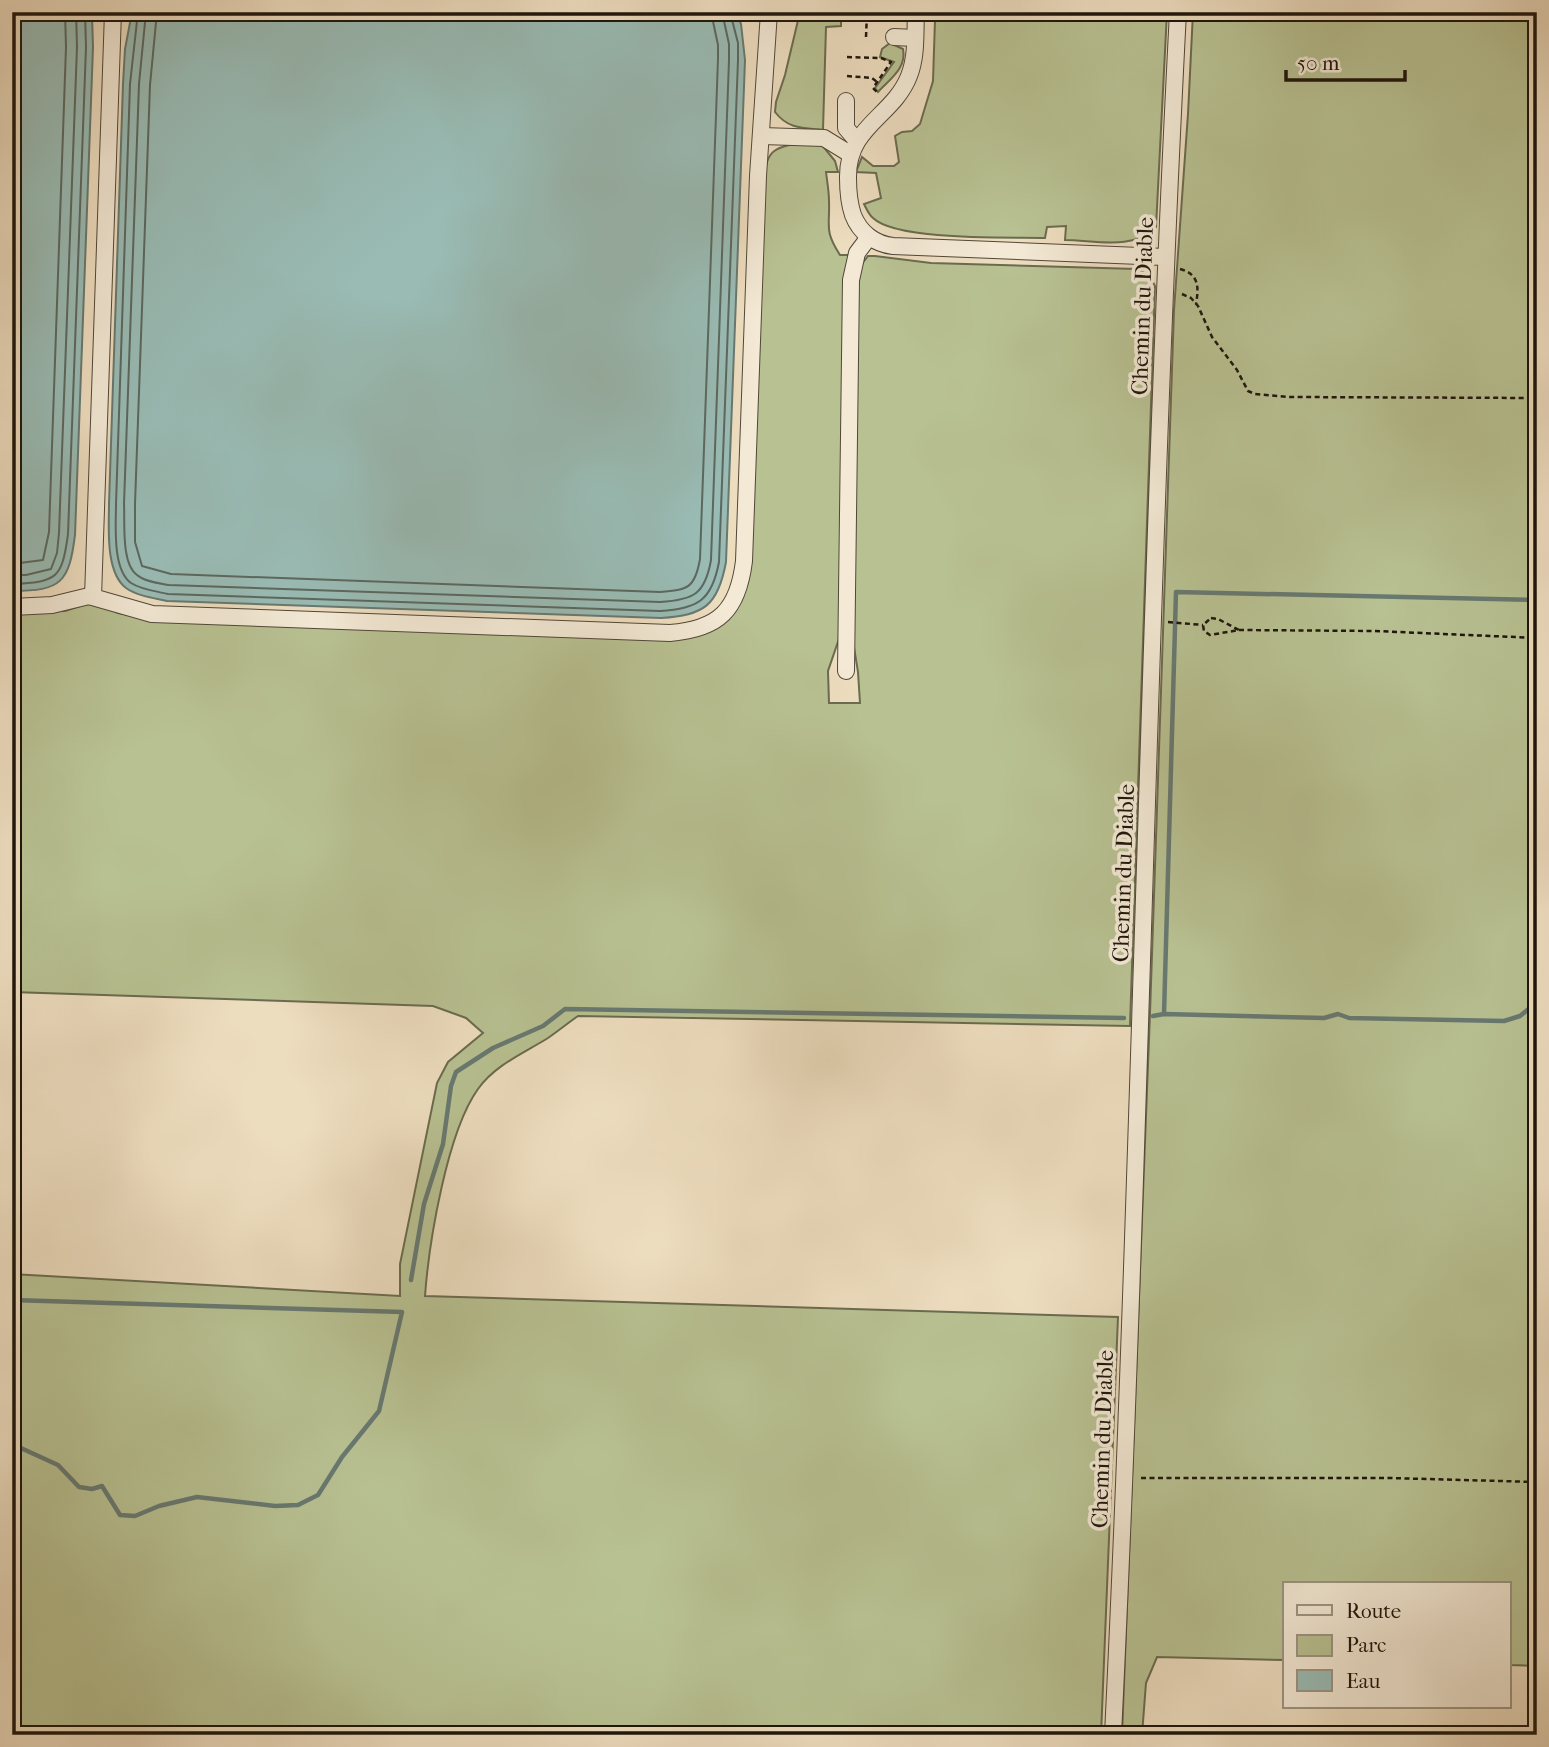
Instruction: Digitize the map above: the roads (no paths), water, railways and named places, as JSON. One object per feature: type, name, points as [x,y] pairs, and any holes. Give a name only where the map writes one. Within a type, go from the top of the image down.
[{"type":"street","points":[[93,597],[113,12]]},
{"type":"street","points":[[853,147],[902,90],[909,76],[915,57],[916,12]]},
{"type":"street","name":"Chemin du Diable","points":[[1113,1735],[1165,261],[1178,12]]},
{"type":"street","points":[[12,607],[52,605],[80,597],[93,597],[152,614],[670,633],[691,631],[713,623],[730,608],[738,594],[744,561],[757,189],[767,15]]},
{"type":"street","points":[[894,37],[915,38]]},
{"type":"street","points":[[846,101],[846,128],[853,147],[848,195],[851,208],[855,219],[869,237],[881,245],[1165,261]]},
{"type":"street","points":[[761,135],[824,138],[853,147]]},
{"type":"street","points":[[846,671],[851,280],[857,253],[869,237]]},
{"type":"water","points":[[12,12],[91,12],[93,47],[75,535],[70,564],[60,581],[52,586],[29,591],[12,591]]},
{"type":"water","points":[[132,12],[736,12],[741,24],[745,60],[726,562],[719,589],[707,605],[688,614],[661,618],[167,601],[130,591],[119,581],[111,560],[109,525],[123,84],[125,49]]},
{"type":"waterway","points":[[1164,1014],[1176,592],[1537,600]]},
{"type":"waterway","points":[[1153,1016],[1164,1014],[1324,1018],[1338,1014],[1349,1018],[1504,1021],[1520,1016],[1531,1007],[1537,1009]]},
{"type":"waterway","points":[[411,1280],[424,1204],[443,1144],[451,1086],[456,1072],[493,1048],[543,1026],[565,1009],[1124,1018]]},
{"type":"waterway","points":[[12,1300],[402,1312],[379,1411],[342,1457],[318,1495],[298,1505],[275,1506],[197,1497],[159,1506],[135,1516],[120,1515],[102,1486],[92,1489],[79,1487],[58,1465],[12,1444]]}]
